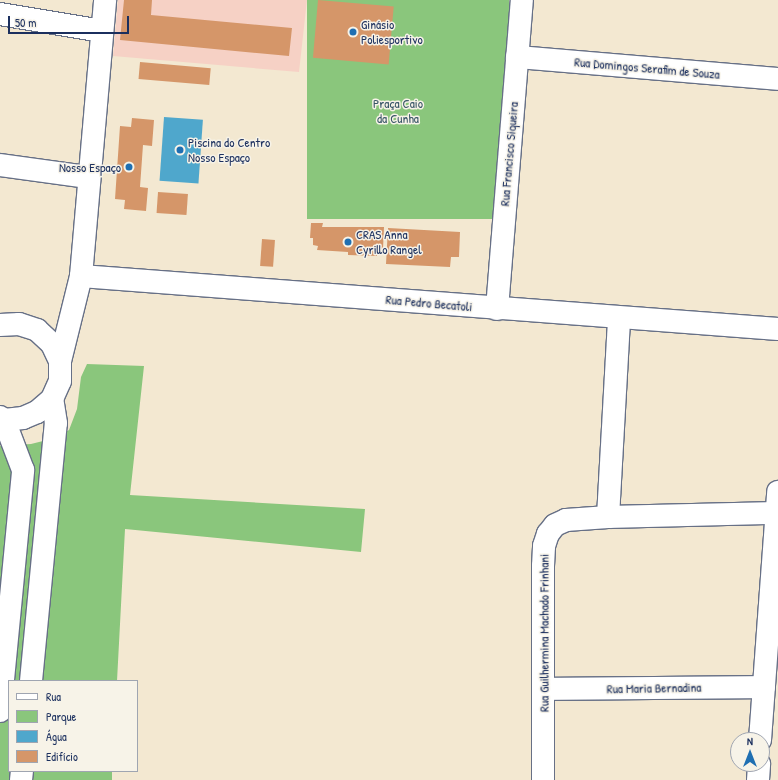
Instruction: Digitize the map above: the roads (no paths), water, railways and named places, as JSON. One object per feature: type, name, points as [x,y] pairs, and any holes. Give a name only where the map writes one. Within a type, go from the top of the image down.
[{"type":"street","points":[[0,711],[23,470],[2,418],[23,418],[37,412],[52,399],[60,381],[60,361],[80,276],[105,0]]},
{"type":"street","name":"Rua Francisco Siqueira","points":[[497,309],[522,0]]},
{"type":"street","points":[[0,14],[102,31]]},
{"type":"street","name":"Rua Domingos Serafim de Souza","points":[[517,57],[778,79]]},
{"type":"street","points":[[0,164],[88,177]]},
{"type":"street","name":"Rua Pedro Becatoli","points":[[80,276],[778,330]]},
{"type":"street","points":[[608,516],[618,318]]},
{"type":"street","points":[[0,325],[19,324],[37,330],[52,344],[60,361]]},
{"type":"street","points":[[31,680],[56,423],[52,399]]},
{"type":"street","points":[[761,732],[777,502]]},
{"type":"street","name":"Rua Guilhermina Machado Frinhani","points":[[543,780],[543,566],[544,546],[548,534],[555,525],[566,520],[777,502]]},
{"type":"street","name":"Rua Maria Bernadina","points":[[544,689],[764,687]]},
{"type":"water","name":"Piscina do Centro Nosso Espaço","points":[[164,117],[203,120],[198,184],[160,181]]},
{"type":"place","name":"Ginásio Poliesportivo","points":[[353,32]]},
{"type":"place","name":"Piscina do Centro Nosso Espaço","points":[[180,150]]},
{"type":"place","name":"Nosso Espaço","points":[[129,167]]},
{"type":"place","name":"CRAS Anna Cyrillo Rangel","points":[[348,242]]},
{"type":"park label","name":"Praça Caio da Cunha","points":[[398,112]]}]
